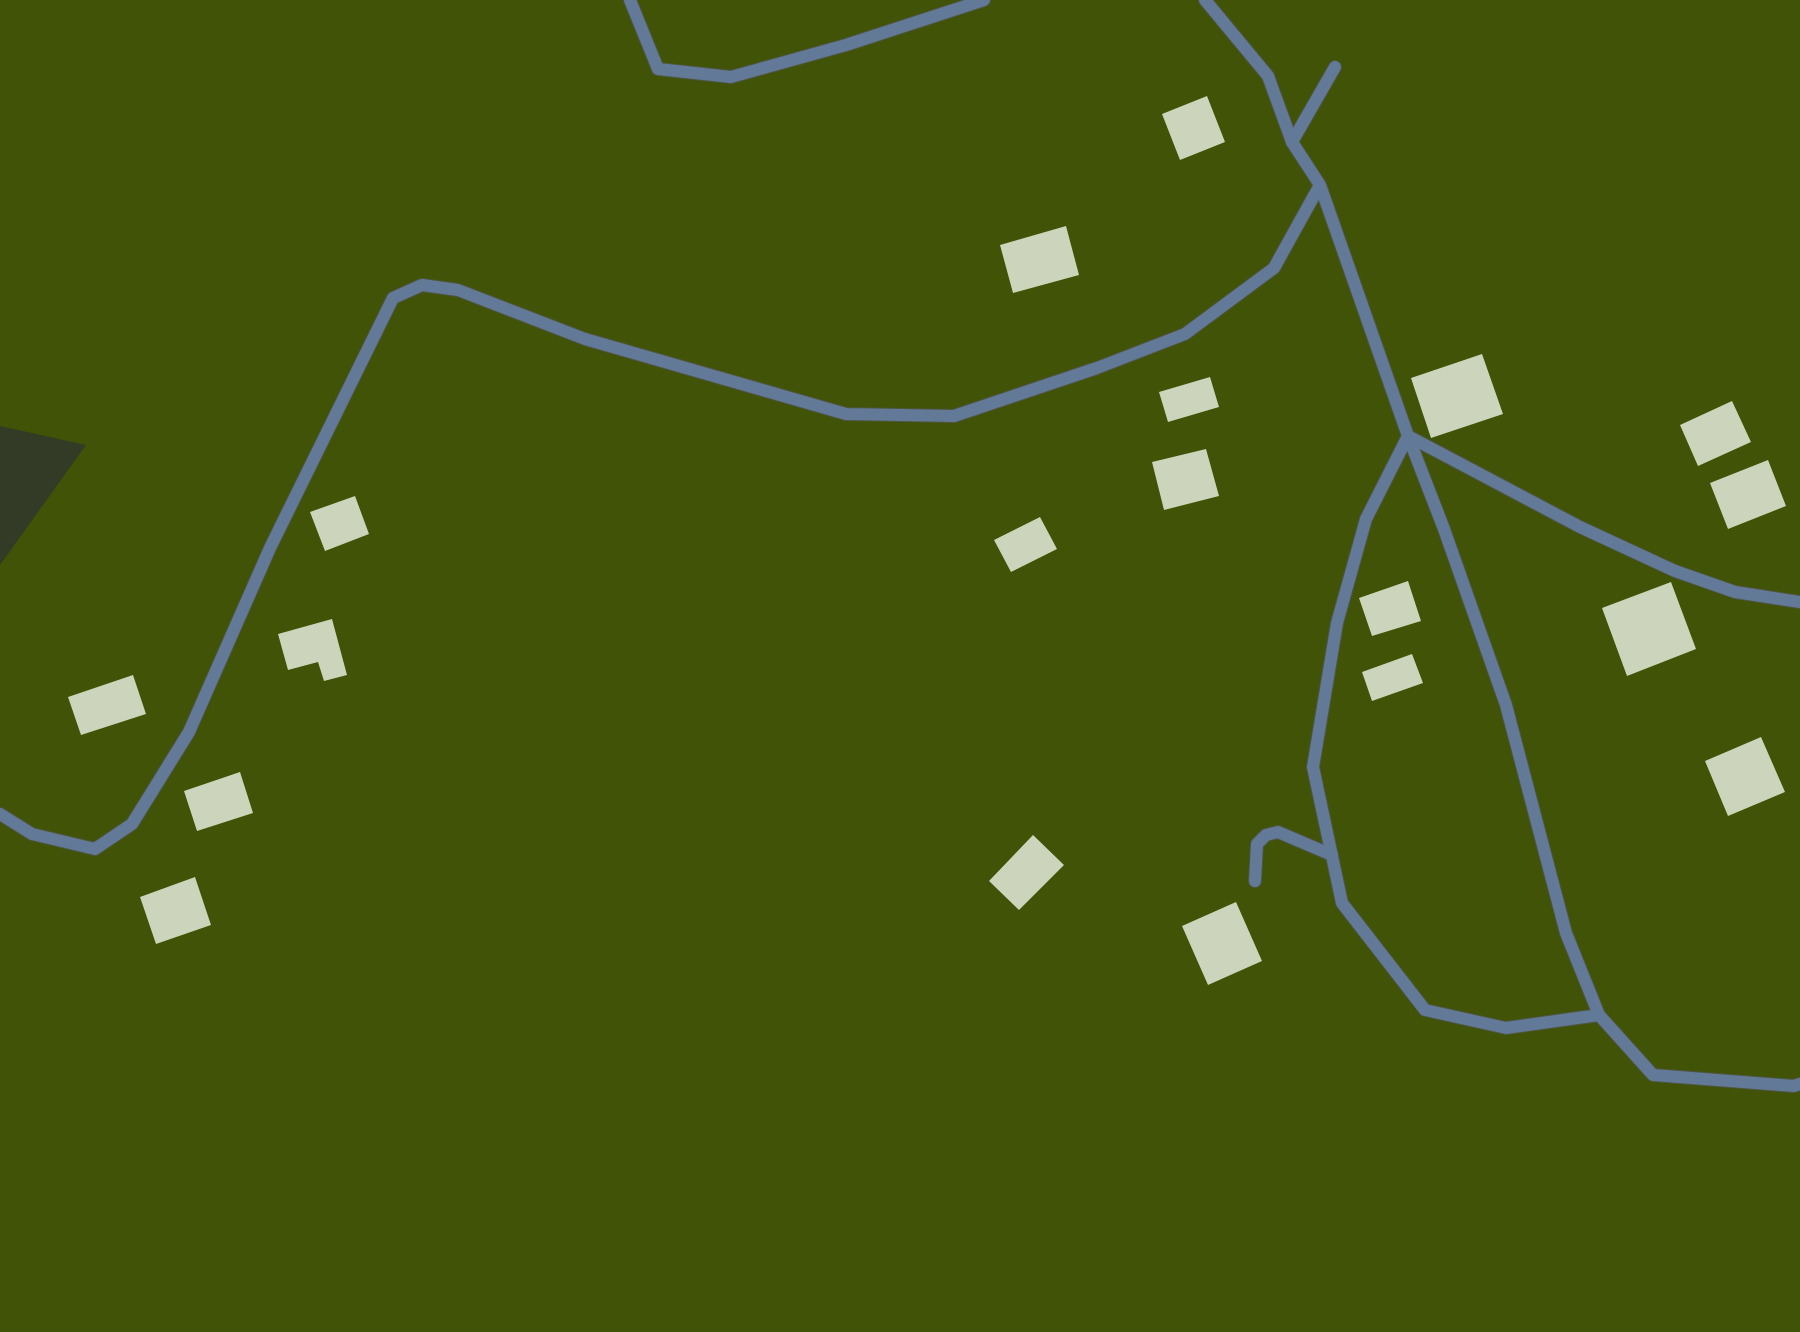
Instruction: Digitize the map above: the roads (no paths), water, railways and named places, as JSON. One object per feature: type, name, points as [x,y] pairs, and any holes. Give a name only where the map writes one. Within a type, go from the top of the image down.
[{"type":"street","points":[[630,0],[658,69],[731,76],[846,45],[984,0]]},
{"type":"street","points":[[1205,0],[1268,76],[1292,142],[1320,185],[1506,705],[1566,933],[1599,1015],[1653,1075],[1794,1086],[1800,1084]]},
{"type":"street","points":[[1292,142],[1335,67]]},
{"type":"street","points":[[0,814],[32,834],[95,849],[132,824],[189,732],[270,548],[393,298],[422,285],[458,290],[585,339],[846,414],[954,416],[1097,368],[1185,334],[1274,268],[1320,185]]},
{"type":"street","points":[[1408,436],[1580,527],[1675,570],[1735,592],[1800,602]]},
{"type":"street","points":[[1408,436],[1366,519],[1337,623],[1314,767],[1342,903],[1425,1010],[1506,1028],[1599,1015]]},
{"type":"street","points":[[1256,881],[1257,844],[1266,835],[1278,832],[1332,855]]}]
